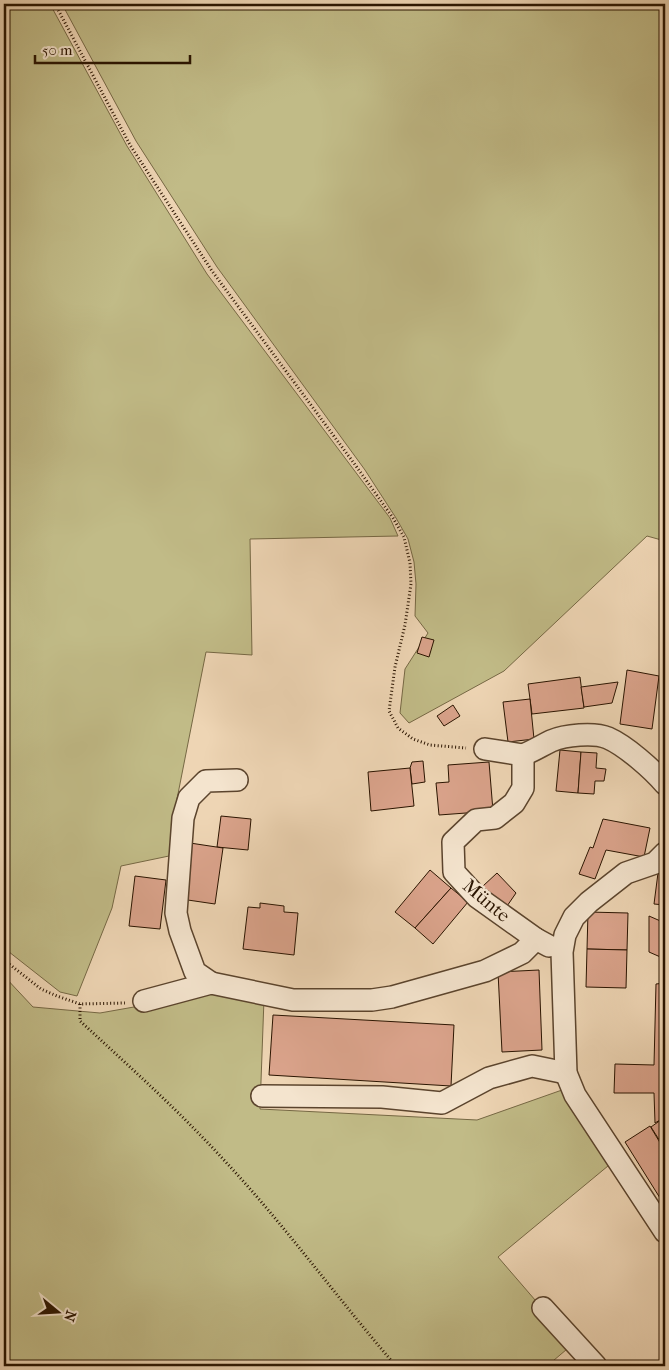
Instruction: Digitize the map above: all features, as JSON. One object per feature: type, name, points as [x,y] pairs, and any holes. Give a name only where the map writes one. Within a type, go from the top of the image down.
[{"type":"street","points":[[484,749],[523,755],[537,750],[552,741],[580,735],[607,737],[664,778]]},
{"type":"street","name":"Münte","points":[[523,755],[523,788],[514,803],[495,818],[476,820],[453,842],[454,872],[477,897],[536,939],[562,952]]},
{"type":"street","points":[[236,780],[206,781],[189,798],[183,818],[176,913],[180,931],[195,972],[211,983],[293,1000],[372,1000],[392,998],[485,971],[522,953],[536,939]]},
{"type":"street","points":[[665,853],[655,863],[626,872],[589,902],[574,918],[564,935],[562,952],[566,1073],[575,1095],[665,1232]]},
{"type":"street","points":[[144,1001],[211,983]]},
{"type":"street","points":[[262,1096],[382,1098],[442,1102],[489,1078],[532,1066],[566,1073]]},
{"type":"street","points":[[543,1308],[596,1366]]},
{"type":"path","points":[[55,4],[130,145],[212,271],[356,466],[393,518],[404,537],[410,563],[411,584],[405,625],[394,667],[389,711],[398,728],[413,739],[430,745],[484,749]]},
{"type":"path","points":[[4,960],[41,989],[80,1004],[113,1004],[144,1001]]},
{"type":"path","points":[[80,1004],[80,1021],[152,1087],[223,1159],[283,1229],[352,1316],[396,1366]]},
{"type":"shaded area","points":[[4,4],[50,4],[127,146],[207,274],[390,518],[398,536],[250,539],[252,655],[206,652],[176,804],[169,856],[121,866],[112,908],[77,996],[60,992],[4,948]]},
{"type":"shaded area","points":[[62,4],[665,4],[665,541],[647,536],[504,671],[409,723],[400,713],[405,669],[428,633],[415,616],[416,584],[414,562],[408,539],[365,470],[217,267],[136,141]]},
{"type":"shaded area","points":[[4,976],[33,1007],[100,1013],[213,993],[264,999],[260,1109],[477,1120],[562,1090],[614,1161],[498,1257],[573,1344],[547,1366],[4,1366]]},
{"type":"building","points":[[422,637],[434,640],[429,657],[417,653]]},
{"type":"building","points":[[627,670],[659,676],[652,729],[620,724]]},
{"type":"building","points":[[580,677],[584,708],[532,714],[528,684]]},
{"type":"building","points":[[618,682],[612,703],[584,707],[581,687]]},
{"type":"building","points":[[530,699],[534,739],[508,742],[503,702]]},
{"type":"building","points":[[453,705],[460,716],[444,726],[437,716]]},
{"type":"building","points":[[560,750],[581,752],[578,793],[556,791]]},
{"type":"building","points":[[581,752],[597,753],[596,768],[606,769],[604,781],[595,781],[594,794],[578,793]]},
{"type":"building","points":[[423,761],[425,782],[412,784],[410,768],[412,762]]},
{"type":"building","points":[[489,762],[493,811],[439,815],[436,783],[449,782],[448,765]]},
{"type":"building","points":[[410,768],[414,806],[371,811],[368,772]]},
{"type":"building","points":[[221,816],[251,819],[248,850],[217,847]]},
{"type":"building","points":[[603,819],[650,828],[644,857],[606,850],[595,879],[579,874],[590,847],[593,848]]},
{"type":"building","points":[[190,843],[223,848],[215,904],[181,899]]},
{"type":"building","points":[[430,870],[451,888],[415,928],[395,912]]},
{"type":"building","points":[[497,873],[516,893],[505,909],[483,886]]},
{"type":"building","points":[[658,873],[665,873],[665,905],[654,904]]},
{"type":"building","points":[[135,876],[166,880],[160,929],[129,926]]},
{"type":"building","points":[[451,888],[468,902],[433,944],[415,928]]},
{"type":"building","points":[[260,903],[284,906],[284,912],[298,913],[294,955],[243,949],[248,907],[260,908]]},
{"type":"building","points":[[588,912],[628,913],[627,950],[587,949]]},
{"type":"building","points":[[649,916],[665,923],[665,959],[649,952]]},
{"type":"building","points":[[587,949],[627,950],[626,988],[586,987]]},
{"type":"building","points":[[539,970],[542,1050],[502,1052],[498,972]]},
{"type":"building","points":[[665,983],[665,1117],[655,1123],[654,1093],[614,1093],[615,1064],[654,1065],[656,984]]},
{"type":"building","points":[[273,1015],[454,1025],[451,1086],[269,1075]]},
{"type":"building","points":[[665,1117],[665,1149],[651,1127]]},
{"type":"building","points":[[650,1126],[665,1151],[665,1206],[625,1142]]}]
